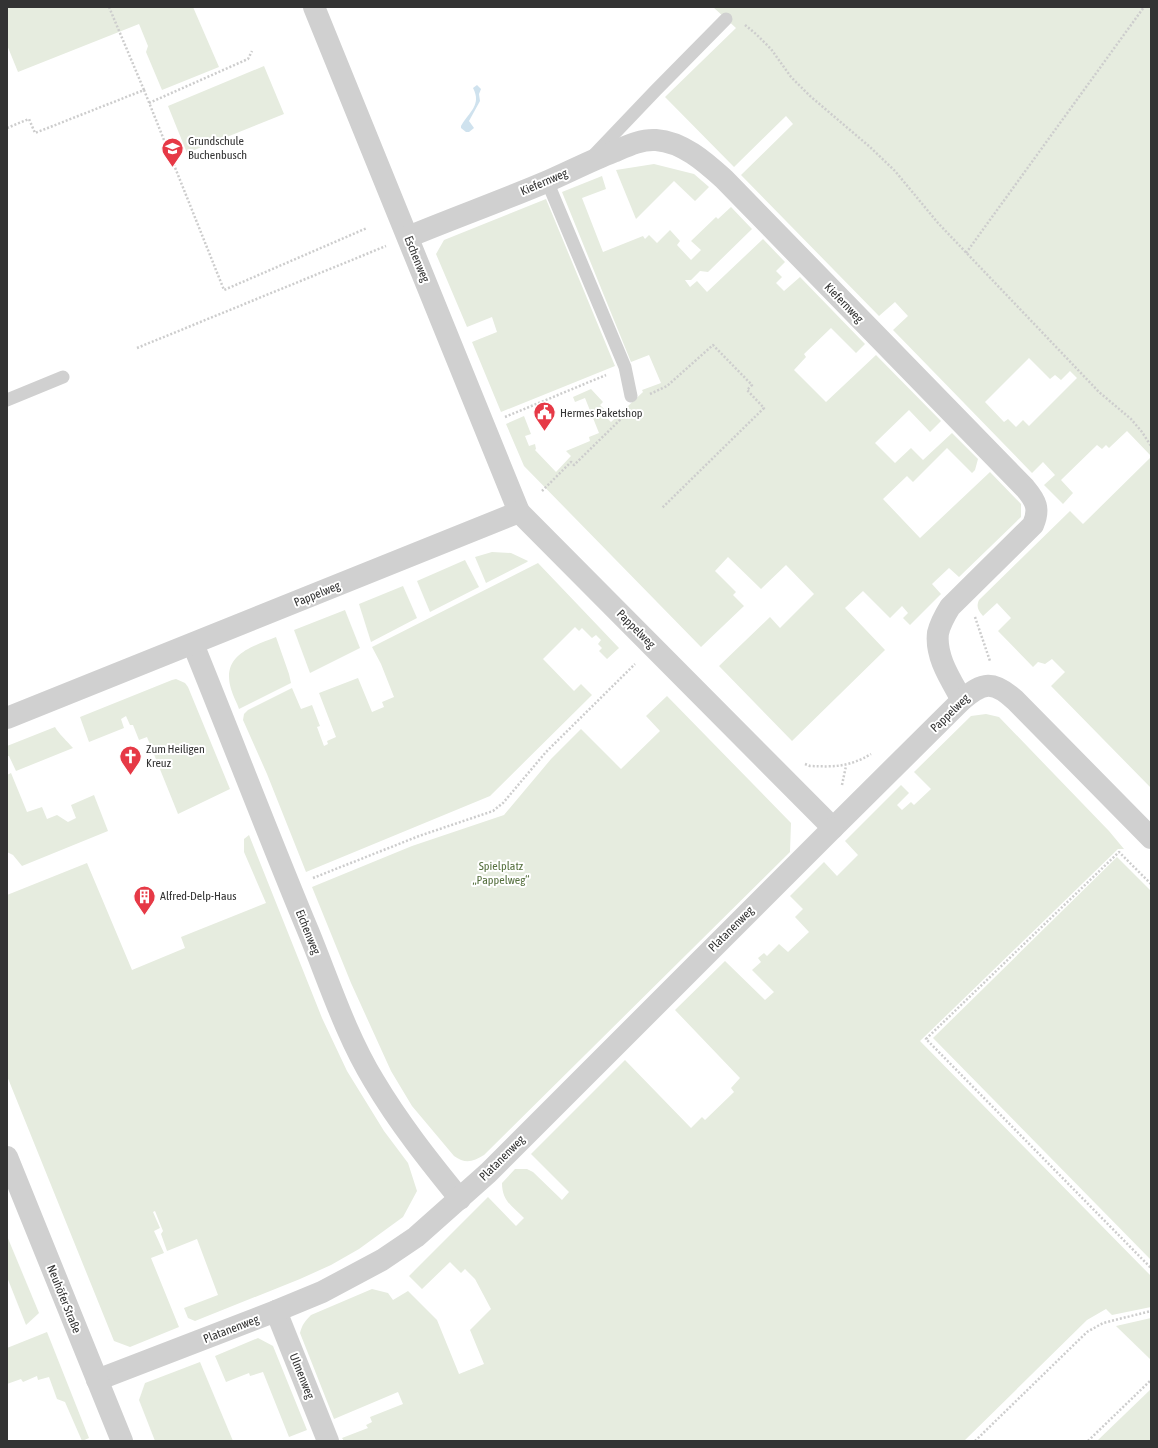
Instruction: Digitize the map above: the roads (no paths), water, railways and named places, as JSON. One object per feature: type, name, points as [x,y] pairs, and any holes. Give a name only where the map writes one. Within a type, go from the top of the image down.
[{"type":"street","name":"Eschenweg","points":[[314,7],[519,512]]},
{"type":"street","name":"Kiefernweg","points":[[408,237],[547,181],[637,142],[658,140],[686,150],[703,161],[724,179],[1031,495],[1035,502],[1037,513],[1033,525],[950,607],[942,620],[938,632],[941,657],[947,673],[962,700]]},
{"type":"street","name":"Pappelweg","points":[[7,718],[519,512],[833,828],[962,700],[975,689],[993,686],[1002,689],[1015,700],[1151,838]]},
{"type":"street","name":"Eichenweg","points":[[193,644],[293,895],[356,1047],[373,1080],[396,1115],[460,1199]]},
{"type":"street","name":"Platanenweg","points":[[97,1380],[322,1292],[382,1260],[416,1237],[460,1199],[493,1167],[833,828]]},
{"type":"street","name":"Neuhöfer Straße","points":[[7,1157],[122,1441]]},
{"type":"street","name":"Ulmenweg","points":[[276,1311],[328,1441]]},
{"type":"lane","points":[[588,162],[726,19]]},
{"type":"lane","points":[[547,181],[638,396]]},
{"type":"lane","points":[[7,400],[63,378]]},
{"type":"water","points":[[477,85],[481,89],[479,94],[480,101],[469,121],[474,128],[469,132],[466,132],[461,128],[461,126],[475,104],[476,99],[473,88]]},
{"type":"place","name":"Grundschule Buchenbusch","points":[[173,168]]},
{"type":"place","name":"Hermes Paketshop","points":[[544,432]]},
{"type":"place","name":"Zum Heiligen Kreuz","points":[[130,776]]},
{"type":"place","name":"Alfred-Delp-Haus","points":[[144,916]]},
{"type":"park label","name":"Spielplatz „Pappelweg“","points":[[501,873]]}]
